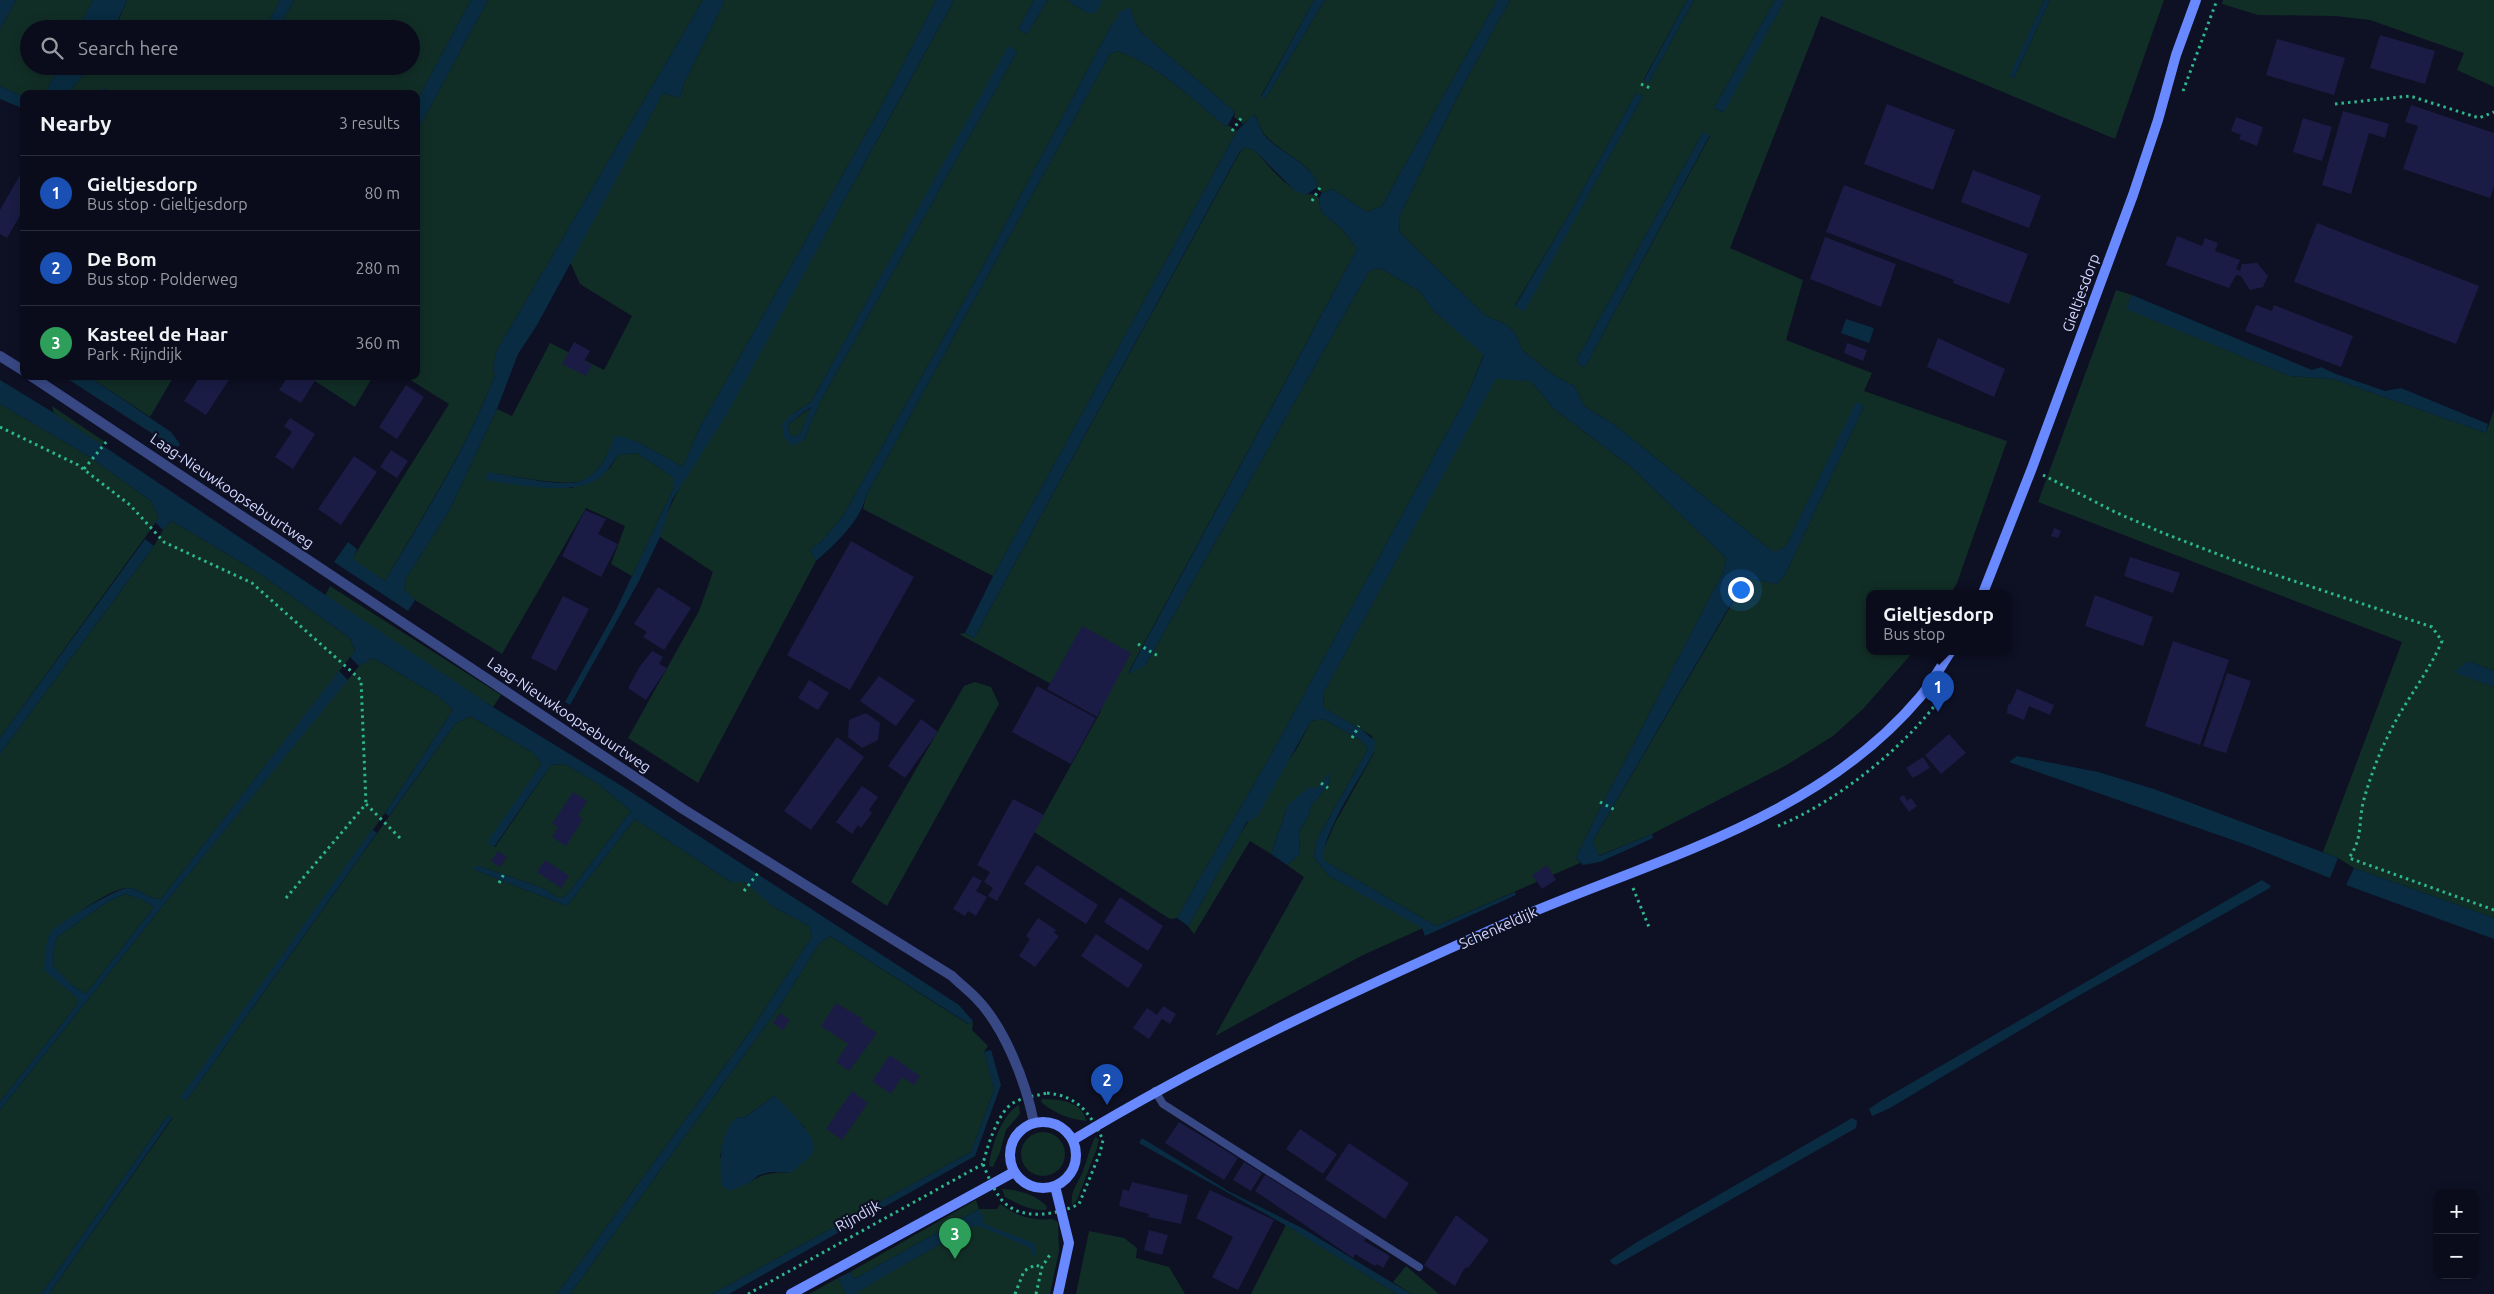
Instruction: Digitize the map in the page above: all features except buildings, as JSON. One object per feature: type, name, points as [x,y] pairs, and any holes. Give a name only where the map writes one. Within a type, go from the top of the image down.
[{"type":"street","name":"Gieltjesdorp","points":[[1984,590],[2032,468],[2133,195],[2158,120],[2176,55],[2196,0]]},
{"type":"street","points":[[0,356],[20,369]]},
{"type":"street","name":"Laag-Nieuwkoopsebuurtweg","points":[[37,380],[683,809],[952,976],[976,998],[1000,1031],[1029,1097],[1034,1123]]},
{"type":"street","name":"Schenkeldijk","points":[[1072,1140],[1155,1092],[1308,1013],[1470,939],[1687,850],[1756,819],[1836,774],[1862,754],[1918,700],[1948,655]]},
{"type":"street","points":[[1047,1122],[1063,1128],[1072,1140],[1076,1160],[1068,1178],[1055,1186],[1039,1188],[1024,1182],[1014,1172],[1010,1158],[1013,1142],[1024,1128],[1034,1123],[1047,1122]]},
{"type":"street","points":[[791,1294],[1014,1172]]},
{"type":"street","points":[[1055,1186],[1070,1243],[1058,1294]]},
{"type":"lane","points":[[1155,1092],[1163,1104],[1419,1266]]},
{"type":"path","points":[[1641,84],[1652,89]]},
{"type":"path","points":[[2335,104],[2410,96],[2479,118],[2494,112]]},
{"type":"path","points":[[1232,131],[1242,117]]},
{"type":"path","points":[[1312,201],[1321,186]]},
{"type":"path","points":[[0,427],[84,470],[130,506],[164,542],[252,583],[361,680],[366,804],[401,839]]},
{"type":"path","points":[[84,470],[104,445]]},
{"type":"path","points":[[2046,476],[2115,512],[2163,533],[2246,565],[2432,626],[2442,641],[2433,664],[2406,702],[2388,735],[2363,802],[2358,844],[2349,858],[2494,910]]},
{"type":"path","points":[[1138,644],[1158,656]]},
{"type":"path","points":[[1352,738],[1359,726]]},
{"type":"path","points":[[1320,783],[1328,788]]},
{"type":"path","points":[[1776,827],[1802,816],[1848,787]]},
{"type":"path","points":[[1600,802],[1615,810]]},
{"type":"path","points":[[286,898],[366,804]]},
{"type":"path","points":[[744,891],[760,870]]},
{"type":"path","points":[[500,883],[504,872]]},
{"type":"path","points":[[1624,890],[1642,883]]},
{"type":"path","points":[[1634,891],[1649,927]]},
{"type":"path","points":[[1029,1097],[1047,1093],[1062,1095],[1088,1112],[1103,1140],[1100,1153],[1079,1204],[1062,1213]]},
{"type":"path","name":"Rijndijk","points":[[748,1294],[982,1164]]},
{"type":"path","points":[[1015,1294],[1024,1271],[1035,1265],[1042,1267],[1036,1294]]},
{"type":"green space","points":[[16,0],[93,0],[83,20],[20,20],[20,75],[54,75],[47,90],[20,90],[20,95],[0,86],[0,29]]},
{"type":"green space","points":[[127,0],[280,0],[270,20],[119,20]]},
{"type":"green space","points":[[294,0],[471,0],[420,95],[420,90],[70,90],[83,75],[420,75],[420,20],[283,20]]},
{"type":"green space","points":[[488,0],[703,0],[497,350],[493,368],[495,375],[471,429],[444,480],[385,581],[352,559],[449,404],[410,380],[420,380],[420,126]]},
{"type":"green space","points":[[725,0],[936,0],[880,109],[700,427],[683,467],[636,441],[609,451],[598,469],[581,481],[550,482],[488,472],[572,488],[610,468],[618,455],[637,453],[674,478],[674,487],[632,576],[611,564],[625,526],[586,508],[502,654],[415,600],[404,589],[406,578],[449,511],[497,409],[512,416],[550,343],[604,370],[632,316],[580,284],[570,262],[663,93],[680,98],[684,83]]},
{"type":"green space","points":[[954,0],[1034,0],[1018,29],[1027,34],[1048,0],[1067,0],[1087,13],[1101,5],[1101,0],[1314,0],[1261,96],[1265,99],[1325,0],[1497,0],[1382,206],[1367,212],[1332,189],[1322,193],[1316,188],[1317,182],[1312,174],[1300,162],[1278,147],[1265,135],[1254,115],[1243,124],[1234,117],[1235,112],[1141,32],[1135,23],[1131,9],[1112,24],[968,294],[843,516],[822,541],[810,550],[816,561],[698,783],[628,738],[699,611],[713,572],[660,537],[665,519],[682,483],[735,398]],"holes":[[[1008,47],[1017,52],[820,402],[804,440],[784,437],[791,415],[811,402]]]},
{"type":"green space","points":[[1510,0],[1687,0],[1644,79],[1649,82],[1694,0],[1775,0],[1714,108],[1723,112],[1785,0],[2044,0],[2010,77],[2014,78],[2050,0],[2164,0],[2115,139],[1821,16],[1730,248],[1803,280],[1786,340],[1872,373],[1864,391],[2007,441],[1957,583],[1953,590],[1866,590],[1866,655],[1910,655],[1863,709],[1833,736],[1785,766],[1652,834],[1598,856],[1593,841],[1747,578],[1777,584],[1785,575],[1864,406],[1856,403],[1786,546],[1777,551],[1772,551],[1615,425],[1585,407],[1574,386],[1555,376],[1522,350],[1515,333],[1505,324],[1486,316],[1400,233],[1399,217],[1459,93]],"holes":[[[1636,93],[1643,96],[1524,311],[1515,305],[1570,213]],[[1703,132],[1710,136],[1585,367],[1579,365],[1577,359]]]},
{"type":"green space","points":[[2223,0],[2494,0],[2494,87],[2457,70],[2464,53],[2370,20],[2336,16],[2258,15],[2222,4]]},
{"type":"green space","points":[[1118,51],[1133,57],[1161,74],[1225,126],[1228,125],[1237,131],[993,576],[863,509],[866,496],[1110,54]]},
{"type":"green space","points":[[1245,147],[1254,150],[1273,171],[1297,191],[1312,194],[1319,198],[1321,212],[1342,229],[1357,249],[1128,673],[1145,666],[1369,271],[1380,268],[1419,291],[1436,313],[1484,354],[1466,398],[1278,742],[1177,918],[1170,919],[1034,832],[1101,711],[959,634],[965,633],[974,638],[1239,154]]},
{"type":"green space","points":[[2116,290],[2132,295],[2127,309],[2290,376],[2333,379],[2486,433],[2494,410],[2494,671],[2468,661],[2455,672],[2494,687],[2494,918],[2354,868],[2338,858],[2323,852],[2402,642],[2038,502]]},
{"type":"green space","points":[[1496,378],[1531,381],[1554,409],[1631,467],[1726,558],[1724,570],[1594,820],[1576,858],[1580,863],[1436,926],[1323,860],[1323,851],[1335,823],[1374,753],[1372,736],[1324,708],[1323,694]]},
{"type":"green space","points":[[94,380],[172,380],[150,417]]},
{"type":"green space","points":[[313,380],[371,380],[355,407]]},
{"type":"green space","points":[[0,404],[90,457],[151,501],[159,518],[0,738]]},
{"type":"green space","points":[[52,406],[105,442],[101,446],[54,413]]},
{"type":"green space","points":[[812,407],[801,433],[793,437],[789,434],[788,424]]},
{"type":"green space","points":[[172,521],[259,573],[350,638],[355,651],[161,899],[152,898],[129,888],[121,889],[101,898],[52,931],[45,970],[77,998],[77,1005],[0,1102],[0,754],[154,546],[163,530]]},
{"type":"green space","points":[[330,586],[501,695],[493,707],[325,596]]},
{"type":"green space","points":[[373,658],[438,696],[453,710],[385,813],[181,1098],[187,1100],[455,724],[470,716],[532,752],[542,763],[488,842],[495,847],[551,765],[565,764],[597,783],[631,811],[566,896],[558,898],[545,889],[479,866],[475,870],[567,906],[635,819],[731,882],[744,882],[753,887],[772,906],[809,926],[812,936],[752,1029],[557,1294],[49,1294],[172,1119],[168,1115],[41,1294],[0,1294],[0,1110],[161,908],[359,666]]},
{"type":"green space","points":[[975,682],[991,687],[999,704],[887,906],[851,882],[964,686]]},
{"type":"green space","points":[[1324,719],[1363,742],[1368,749],[1316,841],[1314,857],[1329,876],[1423,928],[1361,956],[1215,1036],[1304,877],[1287,865],[1300,854],[1299,831],[1309,815],[1311,806],[1329,784],[1330,774],[1321,787],[1288,805],[1271,854],[1250,841],[1194,934],[1188,926],[1240,834],[1297,748],[1311,721]]},
{"type":"green space","points":[[125,894],[141,899],[154,907],[86,994],[73,986],[54,967],[53,954],[57,937],[109,901]]},
{"type":"green space","points":[[830,936],[968,1024],[973,1021],[972,1030],[988,1046],[984,1052],[994,1090],[971,1152],[712,1294],[570,1294],[777,1010],[819,944]],"holes":[[[774,1096],[805,1128],[792,1172],[764,1175],[749,1183],[720,1157],[726,1135],[733,1121],[737,1117],[744,1118]]]},
{"type":"green space","points":[[1042,1099],[1069,1102],[1075,1105],[1084,1114],[1086,1121],[1073,1119],[1056,1112],[1041,1102]]},
{"type":"green space","points":[[1019,1105],[1020,1114],[1006,1130],[1000,1152],[993,1167],[989,1166],[998,1132],[1007,1116]]},
{"type":"green space","points":[[1039,1132],[1047,1132],[1059,1138],[1065,1154],[1059,1170],[1047,1176],[1039,1176],[1027,1170],[1021,1158],[1021,1150],[1027,1138]]},
{"type":"green space","points":[[1095,1137],[1099,1139],[1097,1148],[1077,1200],[1072,1205],[1072,1194]]},
{"type":"green space","points":[[1002,1189],[1014,1190],[1033,1196],[1047,1207],[1046,1210],[1030,1208],[1015,1202],[1005,1197]]},
{"type":"green space","points":[[976,1200],[979,1209],[854,1279],[850,1272]]},
{"type":"green space","points":[[1000,1204],[1012,1212],[1025,1217],[1053,1219],[1058,1222],[1059,1251],[1050,1294],[853,1294],[984,1219],[979,1209],[997,1209]]},
{"type":"green space","points":[[1286,1225],[1397,1294],[1251,1294]]},
{"type":"green space","points":[[1089,1231],[1124,1238],[1137,1248],[1136,1258],[1169,1267],[1185,1294],[1076,1294]]},
{"type":"green space","points":[[1406,1266],[1439,1294],[1411,1294],[1393,1282]]},
{"type":"green space","points":[[838,1278],[846,1294],[809,1294]]},
{"type":"water","points":[[0,0],[16,0],[0,29]]},
{"type":"water","points":[[93,0],[127,0],[118,20],[83,20]]},
{"type":"water","points":[[280,0],[294,0],[283,20],[270,20]]},
{"type":"water","points":[[471,0],[488,0],[420,126],[420,95]]},
{"type":"water","points":[[703,0],[725,0],[684,83],[680,98],[663,93],[537,325],[518,354],[497,409],[449,511],[406,578],[404,589],[415,600],[408,611],[334,562],[348,542],[357,549],[353,559],[385,581],[472,429],[495,375],[493,368],[497,350]]},
{"type":"water","points":[[936,0],[954,0],[727,414],[672,500],[660,537],[639,581],[570,705],[565,702],[615,612],[674,487],[674,478],[637,453],[618,455],[602,476],[591,483],[562,488],[545,488],[485,480],[488,472],[550,482],[574,483],[581,481],[599,468],[610,449],[615,435],[636,441],[683,467],[700,427],[880,109]]},
{"type":"water","points":[[1034,0],[1048,0],[1027,34],[1018,29]]},
{"type":"water","points":[[1067,0],[1101,0],[1101,5],[1095,13],[1087,13]]},
{"type":"water","points":[[1314,0],[1325,0],[1265,99],[1261,97]]},
{"type":"water","points":[[1497,0],[1510,0],[1459,93],[1399,217],[1400,233],[1486,316],[1505,324],[1515,333],[1522,350],[1555,376],[1574,386],[1585,407],[1615,425],[1772,551],[1777,551],[1786,546],[1856,402],[1864,406],[1785,575],[1777,584],[1746,578],[1593,841],[1599,856],[1652,834],[1653,838],[1600,862],[1583,865],[1576,858],[1724,570],[1726,558],[1631,467],[1554,409],[1531,381],[1496,379],[1323,694],[1324,708],[1362,730],[1375,741],[1374,752],[1335,820],[1325,848],[1323,860],[1436,926],[1515,892],[1516,895],[1425,936],[1422,928],[1329,876],[1314,857],[1316,841],[1368,749],[1363,742],[1324,719],[1311,721],[1257,817],[1247,822],[1188,926],[1177,918],[1278,742],[1466,398],[1484,355],[1436,313],[1419,291],[1380,268],[1369,271],[1145,666],[1128,674],[1357,249],[1342,229],[1321,212],[1319,198],[1322,193],[1332,189],[1367,212],[1382,206]]},
{"type":"water","points":[[1687,0],[1694,0],[1649,82],[1646,82],[1644,80]]},
{"type":"water","points":[[1775,0],[1785,0],[1724,112],[1714,108]]},
{"type":"water","points":[[2044,0],[2050,0],[2014,78],[2009,77]]},
{"type":"water","points":[[1127,8],[1131,9],[1135,23],[1141,32],[1235,112],[1228,125],[1225,126],[1174,84],[1147,65],[1118,51],[1110,54],[866,496],[858,515],[846,532],[816,561],[810,550],[822,541],[843,516],[968,294],[1112,24],[1117,19],[1117,14]]},
{"type":"water","points":[[1008,46],[1017,52],[820,402],[804,440],[792,446],[784,437],[782,424],[791,415],[811,402]],"holes":[[[811,407],[801,433],[793,437],[789,434],[788,424]]]},
{"type":"water","points":[[54,75],[83,75],[70,90],[47,90]]},
{"type":"water","points":[[0,86],[20,95],[20,107],[0,99]]},
{"type":"water","points":[[1636,93],[1643,96],[1524,312],[1515,306],[1570,213]]},
{"type":"water","points":[[1253,115],[1257,119],[1264,135],[1270,141],[1300,162],[1312,174],[1317,182],[1316,188],[1306,195],[1295,191],[1254,150],[1245,147],[1239,153],[974,638],[965,633],[993,576],[1237,131]]},
{"type":"water","points":[[1703,132],[1710,135],[1585,367],[1579,365],[1577,359]]},
{"type":"water","points":[[2132,295],[2312,370],[2321,367],[2385,391],[2401,388],[2488,424],[2486,433],[2333,379],[2290,376],[2126,309]]},
{"type":"water","points":[[1846,319],[1874,328],[1869,343],[1841,333]]},
{"type":"water","points":[[0,380],[54,413],[493,707],[625,788],[959,1005],[973,1021],[969,1024],[830,936],[819,944],[777,1010],[570,1294],[557,1294],[752,1029],[812,936],[809,926],[772,906],[745,882],[731,882],[635,819],[567,906],[475,870],[473,867],[479,866],[545,889],[558,898],[566,896],[631,811],[597,783],[565,764],[551,765],[494,847],[487,842],[542,763],[532,752],[470,716],[455,724],[389,816],[385,813],[453,710],[438,696],[373,658],[359,666],[350,657],[355,650],[350,638],[259,573],[172,521],[163,530],[155,522],[159,518],[151,501],[90,457],[0,404]]},
{"type":"water","points":[[69,380],[94,380],[171,432],[180,444],[178,447],[167,443]]},
{"type":"water","points":[[145,539],[154,546],[0,754],[0,738]]},
{"type":"water","points":[[2468,661],[2494,671],[2494,687],[2454,672]]},
{"type":"water","points":[[339,671],[348,680],[161,908],[0,1110],[0,1102],[77,1005],[77,998],[44,970],[46,946],[51,932],[64,921],[88,907],[128,888],[137,890],[152,898],[161,899]],"holes":[[[125,894],[141,899],[154,907],[86,994],[73,986],[54,967],[53,954],[57,937],[109,901]]]},
{"type":"water","points":[[2017,756],[2098,772],[2154,789],[2338,858],[2330,878],[2247,845],[2009,762]]},
{"type":"water","points":[[1330,773],[1329,784],[1311,806],[1309,815],[1299,831],[1300,854],[1287,865],[1271,854],[1288,805],[1309,787],[1319,786]]},
{"type":"water","points":[[372,829],[377,833],[187,1100],[180,1098]]},
{"type":"water","points":[[2354,868],[2494,918],[2494,939],[2346,885]]},
{"type":"water","points":[[2262,880],[2271,886],[2268,889],[2064,1004],[1890,1108],[1872,1116],[1869,1109],[1882,1100]]},
{"type":"water","points":[[991,1050],[1001,1085],[975,1156],[729,1294],[712,1294],[971,1152],[994,1090],[984,1052]]},
{"type":"water","points":[[774,1096],[808,1132],[813,1142],[812,1155],[792,1172],[770,1172],[759,1175],[749,1183],[730,1191],[721,1185],[722,1148],[727,1131],[737,1117],[744,1118]]},
{"type":"water","points":[[168,1115],[172,1118],[49,1294],[41,1294]]},
{"type":"water","points":[[1852,1118],[1857,1121],[1856,1128],[1616,1265],[1611,1263],[1610,1260],[1637,1242]]},
{"type":"water","points":[[1142,1138],[1230,1192],[1302,1228],[1411,1294],[1397,1294],[1287,1226],[1139,1143]]},
{"type":"water","points":[[979,1209],[984,1217],[984,1224],[1036,1244],[1036,1256],[1032,1256],[1030,1248],[979,1226],[970,1227],[857,1292],[857,1294],[846,1294],[838,1278],[850,1272],[854,1279]]},
{"type":"place","name":"Gieltjesdorp","points":[[1938,712]]},
{"type":"place","name":"De Bom","points":[[1107,1105]]},
{"type":"place","name":"Kasteel de Haar","points":[[955,1259]]}]
